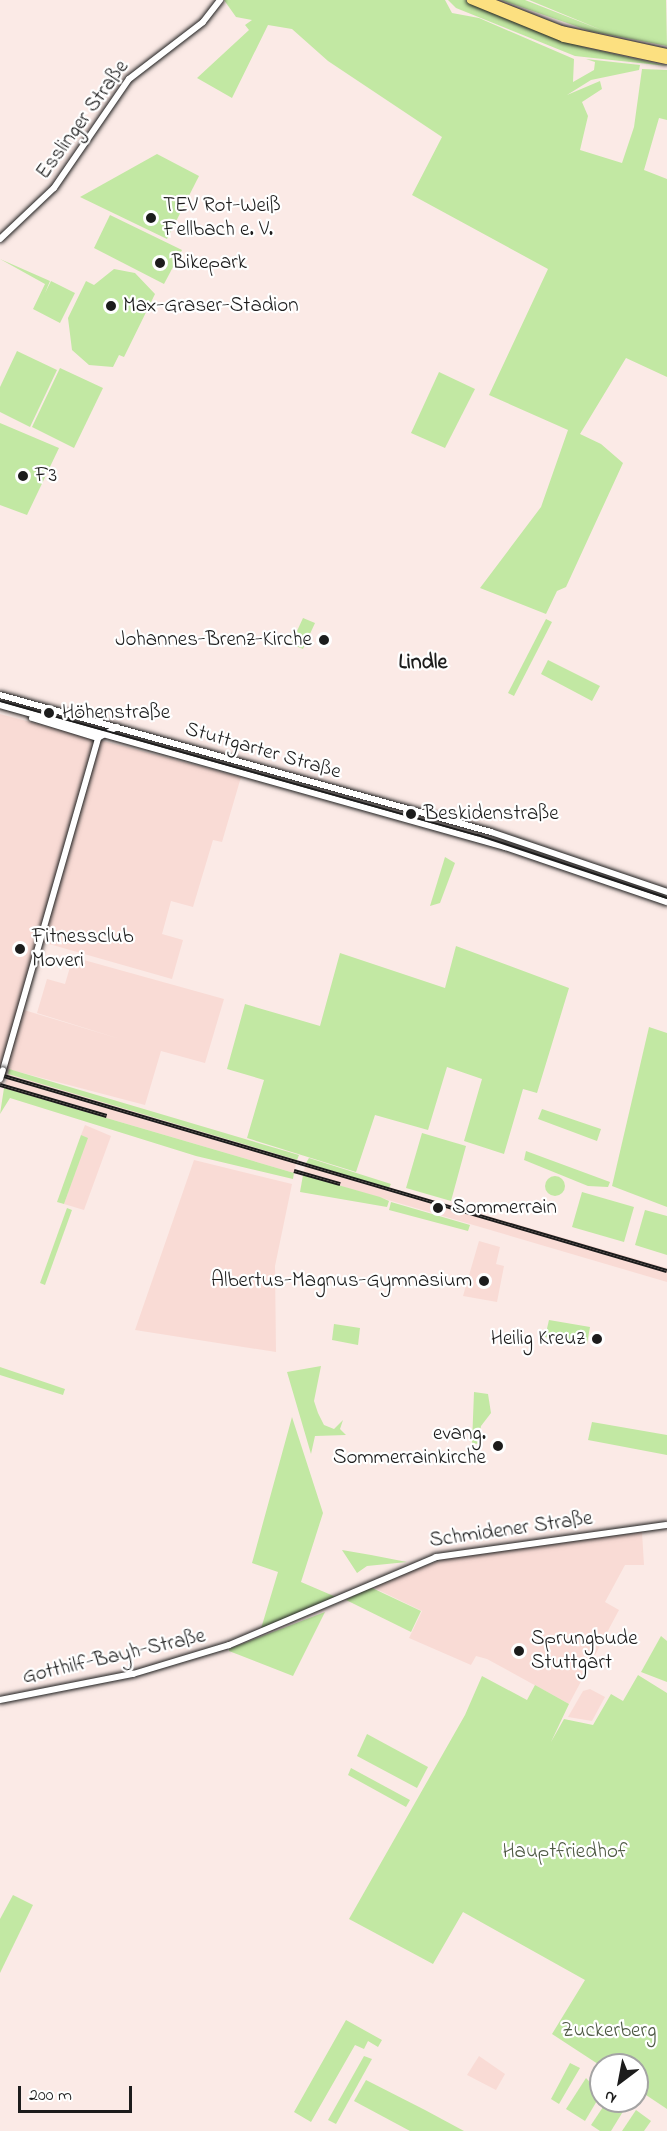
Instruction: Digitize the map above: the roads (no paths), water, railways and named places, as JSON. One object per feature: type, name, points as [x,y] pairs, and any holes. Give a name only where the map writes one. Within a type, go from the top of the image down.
[{"type":"highway","points":[[471,0],[564,38],[667,60]]},
{"type":"highway","points":[[485,0],[561,30],[667,53]]},
{"type":"main road","name":"Esslinger Straße","points":[[0,239],[47,196],[129,79],[203,22],[220,0]]},
{"type":"main road","name":"Stuttgarter Straße","points":[[0,695],[479,828],[667,892]]},
{"type":"main road","name":"Stuttgarter Straße","points":[[0,705],[99,736],[452,831],[667,902]]},
{"type":"main road","points":[[0,1079],[99,736],[92,720]]},
{"type":"main road","points":[[99,736],[117,727]]},
{"type":"main road","points":[[452,831],[464,824]]},
{"type":"main road","points":[[466,836],[479,828]]},
{"type":"main road","name":"Schmidener Straße","points":[[302,1618],[369,1582],[436,1557],[667,1526]]},
{"type":"main road","name":"Gotthilf-Bayh-Straße","points":[[0,1700],[168,1665],[302,1618]]},
{"type":"tram line","points":[[0,701],[478,835],[667,898]]},
{"type":"railway","points":[[0,1075],[667,1271]]},
{"type":"railway","points":[[0,1085],[107,1116]]},
{"type":"railway","points":[[294,1171],[340,1184]]},
{"type":"place","name":"TEV Rot-Weiß Fellbach e. V.","points":[[151,218]]},
{"type":"place","name":"Bikepark","points":[[160,263]]},
{"type":"place","name":"Max-Graser-Stadion","points":[[111,306]]},
{"type":"place","name":"F3","points":[[23,476]]},
{"type":"place","name":"Johannes-Brenz-Kirche","points":[[324,640]]},
{"type":"place","name":"Höhenstraße","points":[[49,713]]},
{"type":"place","name":"Beskidenstraße","points":[[411,814]]},
{"type":"place","name":"Fitnessclub Moveri","points":[[20,949]]},
{"type":"place","name":"Sommerrain","points":[[438,1208]]},
{"type":"place","name":"Albertus-Magnus-Gymnasium","points":[[484,1281]]},
{"type":"place","name":"Heilig Kreuz","points":[[597,1339]]},
{"type":"place","name":"evang. Sommerrainkirche","points":[[498,1446]]},
{"type":"place","name":"Sprungbude Stuttgart","points":[[519,1651]]},
{"type":"district","name":"Lindle","points":[[423,664]]},
{"type":"park label","name":"Hauptfriedhof","points":[[565,1852]]},
{"type":"park label","name":"Zuckerberg","points":[[609,2031]]}]
